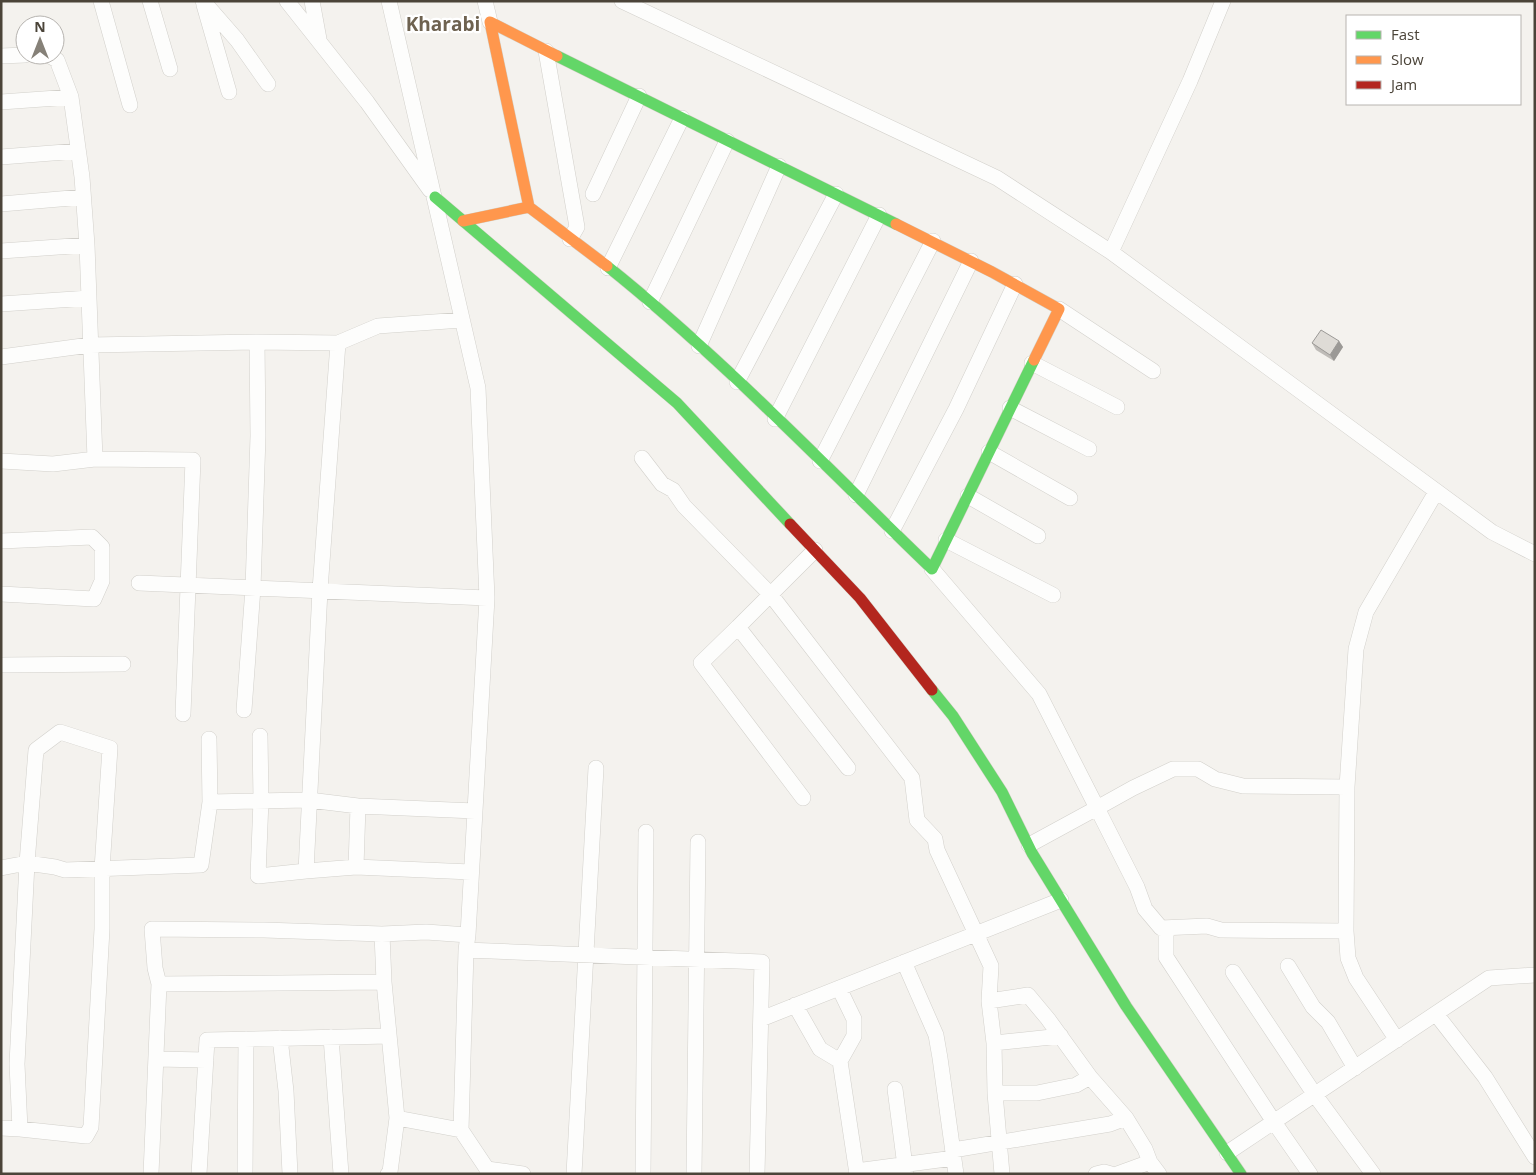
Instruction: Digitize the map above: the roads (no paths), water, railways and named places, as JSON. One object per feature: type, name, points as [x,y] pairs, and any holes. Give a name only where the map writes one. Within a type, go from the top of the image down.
[{"type":"street","points":[[101,1],[130,105]]},
{"type":"street","points":[[150,1],[170,68]]},
{"type":"street","points":[[203,1],[237,40],[268,84]]},
{"type":"street","points":[[203,1],[229,92]]},
{"type":"street","points":[[287,1],[367,102],[435,197],[677,403],[860,598],[952,716],[1002,792],[1029,845],[1126,1006],[1241,1174]]},
{"type":"street","points":[[312,1],[319,42]]},
{"type":"street","points":[[390,1],[478,388],[487,598],[467,942],[461,1130],[487,1171],[523,1174]]},
{"type":"street","points":[[484,1],[529,207],[650,302],[699,346],[932,570],[1039,694],[1137,887],[1145,909],[1161,928],[1207,926],[1221,930],[1346,931]]},
{"type":"street","points":[[622,1],[997,178],[1111,252],[1492,532],[1535,554]]},
{"type":"street","points":[[1111,252],[1190,81],[1223,1]]},
{"type":"street","points":[[490,22],[727,141],[933,241],[1015,284],[1059,309],[1153,371]]},
{"type":"street","points":[[546,51],[578,227],[570,239]]},
{"type":"street","points":[[1,56],[15,55]]},
{"type":"street","points":[[59,65],[71,97],[83,197],[87,245],[95,459]]},
{"type":"street","points":[[594,194],[639,96]]},
{"type":"street","points":[[1,102],[71,97]]},
{"type":"street","points":[[608,268],[682,118]]},
{"type":"street","points":[[650,302],[727,141]]},
{"type":"street","points":[[1,157],[78,151]]},
{"type":"street","points":[[699,346],[779,166]]},
{"type":"street","points":[[737,382],[836,194]]},
{"type":"street","points":[[1,204],[83,197]]},
{"type":"street","points":[[463,221],[529,207]]},
{"type":"street","points":[[775,419],[879,215]]},
{"type":"street","points":[[820,462],[933,241]]},
{"type":"street","points":[[1,251],[87,245]]},
{"type":"street","points":[[856,495],[971,261]]},
{"type":"street","points":[[892,531],[956,409],[1015,284]]},
{"type":"street","points":[[1,304],[89,298]]},
{"type":"street","points":[[932,570],[1059,309]]},
{"type":"street","points":[[1,357],[90,345],[257,342],[338,343],[378,326],[462,320]]},
{"type":"street","points":[[244,710],[253,588],[258,436],[257,342]]},
{"type":"street","points":[[306,871],[320,590],[338,343]]},
{"type":"street","points":[[1032,363],[1117,407]]},
{"type":"street","points":[[1010,408],[1089,449]]},
{"type":"street","points":[[989,452],[1070,498]]},
{"type":"street","points":[[642,458],[662,484],[673,490],[684,506],[771,595],[912,778],[917,820],[935,839],[937,850],[991,966],[988,1001],[994,1043],[995,1093],[1002,1174]]},
{"type":"street","points":[[1,461],[53,464],[95,459],[193,460],[187,586],[184,714]]},
{"type":"street","points":[[1397,1040],[1356,978],[1348,958],[1346,931],[1347,788],[1356,649],[1366,612],[1436,492]]},
{"type":"street","points":[[968,496],[1038,536]]},
{"type":"street","points":[[1,541],[92,537],[102,547],[102,581],[94,599],[1,594]]},
{"type":"street","points":[[946,540],[1053,596]]},
{"type":"street","points":[[803,798],[701,663],[815,550]]},
{"type":"street","points":[[139,583],[487,598]]},
{"type":"street","points":[[738,627],[848,768]]},
{"type":"street","points":[[1,665],[124,664]]},
{"type":"street","points":[[1,1128],[20,1128],[86,1136],[91,1127],[102,929],[102,869],[110,748],[60,732],[36,750],[27,863],[17,1064],[20,1128]]},
{"type":"street","points":[[260,736],[261,800],[258,876],[356,867],[471,872]]},
{"type":"street","points":[[1,868],[27,863],[65,870],[201,865],[210,802],[209,739]]},
{"type":"street","points":[[574,1174],[596,768]]},
{"type":"street","points":[[1029,845],[1133,788],[1173,769],[1198,769],[1215,779],[1244,786],[1347,788]]},
{"type":"street","points":[[210,802],[310,800],[358,806],[475,811]]},
{"type":"street","points":[[356,867],[358,806]]},
{"type":"street","points":[[643,1174],[646,832]]},
{"type":"street","points":[[694,1174],[698,842]]},
{"type":"street","points":[[761,1019],[1061,900]]},
{"type":"street","points":[[1166,928],[1166,957],[1310,1174]]},
{"type":"street","points":[[151,1174],[159,984],[152,929],[382,934],[426,932],[467,942],[586,955],[762,962],[757,1174]]},
{"type":"street","points":[[382,934],[384,982],[397,1118],[390,1172],[388,1174]]},
{"type":"street","points":[[904,962],[936,1035],[956,1174]]},
{"type":"street","points":[[1288,966],[1313,1007],[1328,1022],[1355,1068]]},
{"type":"street","points":[[1233,972],[1315,1095],[1373,1174]]},
{"type":"street","points":[[1227,1153],[1489,978],[1535,974]]},
{"type":"street","points":[[159,984],[384,982]]},
{"type":"street","points":[[839,988],[854,1019],[854,1036],[840,1060],[856,1172],[905,1169],[953,1154],[999,1143],[1110,1124],[1126,1118]]},
{"type":"street","points":[[988,1001],[1028,995],[1061,1036],[1090,1077],[1126,1118],[1154,1168],[1117,1174]]},
{"type":"street","points":[[795,1005],[820,1049],[840,1060]]},
{"type":"street","points":[[1436,1014],[1485,1077],[1535,1157]]},
{"type":"street","points":[[199,1174],[207,1040],[389,1036]]},
{"type":"street","points":[[994,1043],[1061,1036]]},
{"type":"street","points":[[331,1037],[341,1174]]},
{"type":"street","points":[[280,1038],[286,1092],[290,1174]]},
{"type":"street","points":[[245,1174],[246,1039]]},
{"type":"street","points":[[156,1059],[206,1060]]},
{"type":"street","points":[[995,1093],[1037,1093],[1076,1085],[1090,1077]]},
{"type":"street","points":[[895,1089],[905,1169]]},
{"type":"street","points":[[397,1118],[461,1130]]},
{"type":"street","points":[[1096,1174],[1104,1172],[1111,1174]]},
{"type":"district","name":"Kharabi","points":[[443,24]]}]
